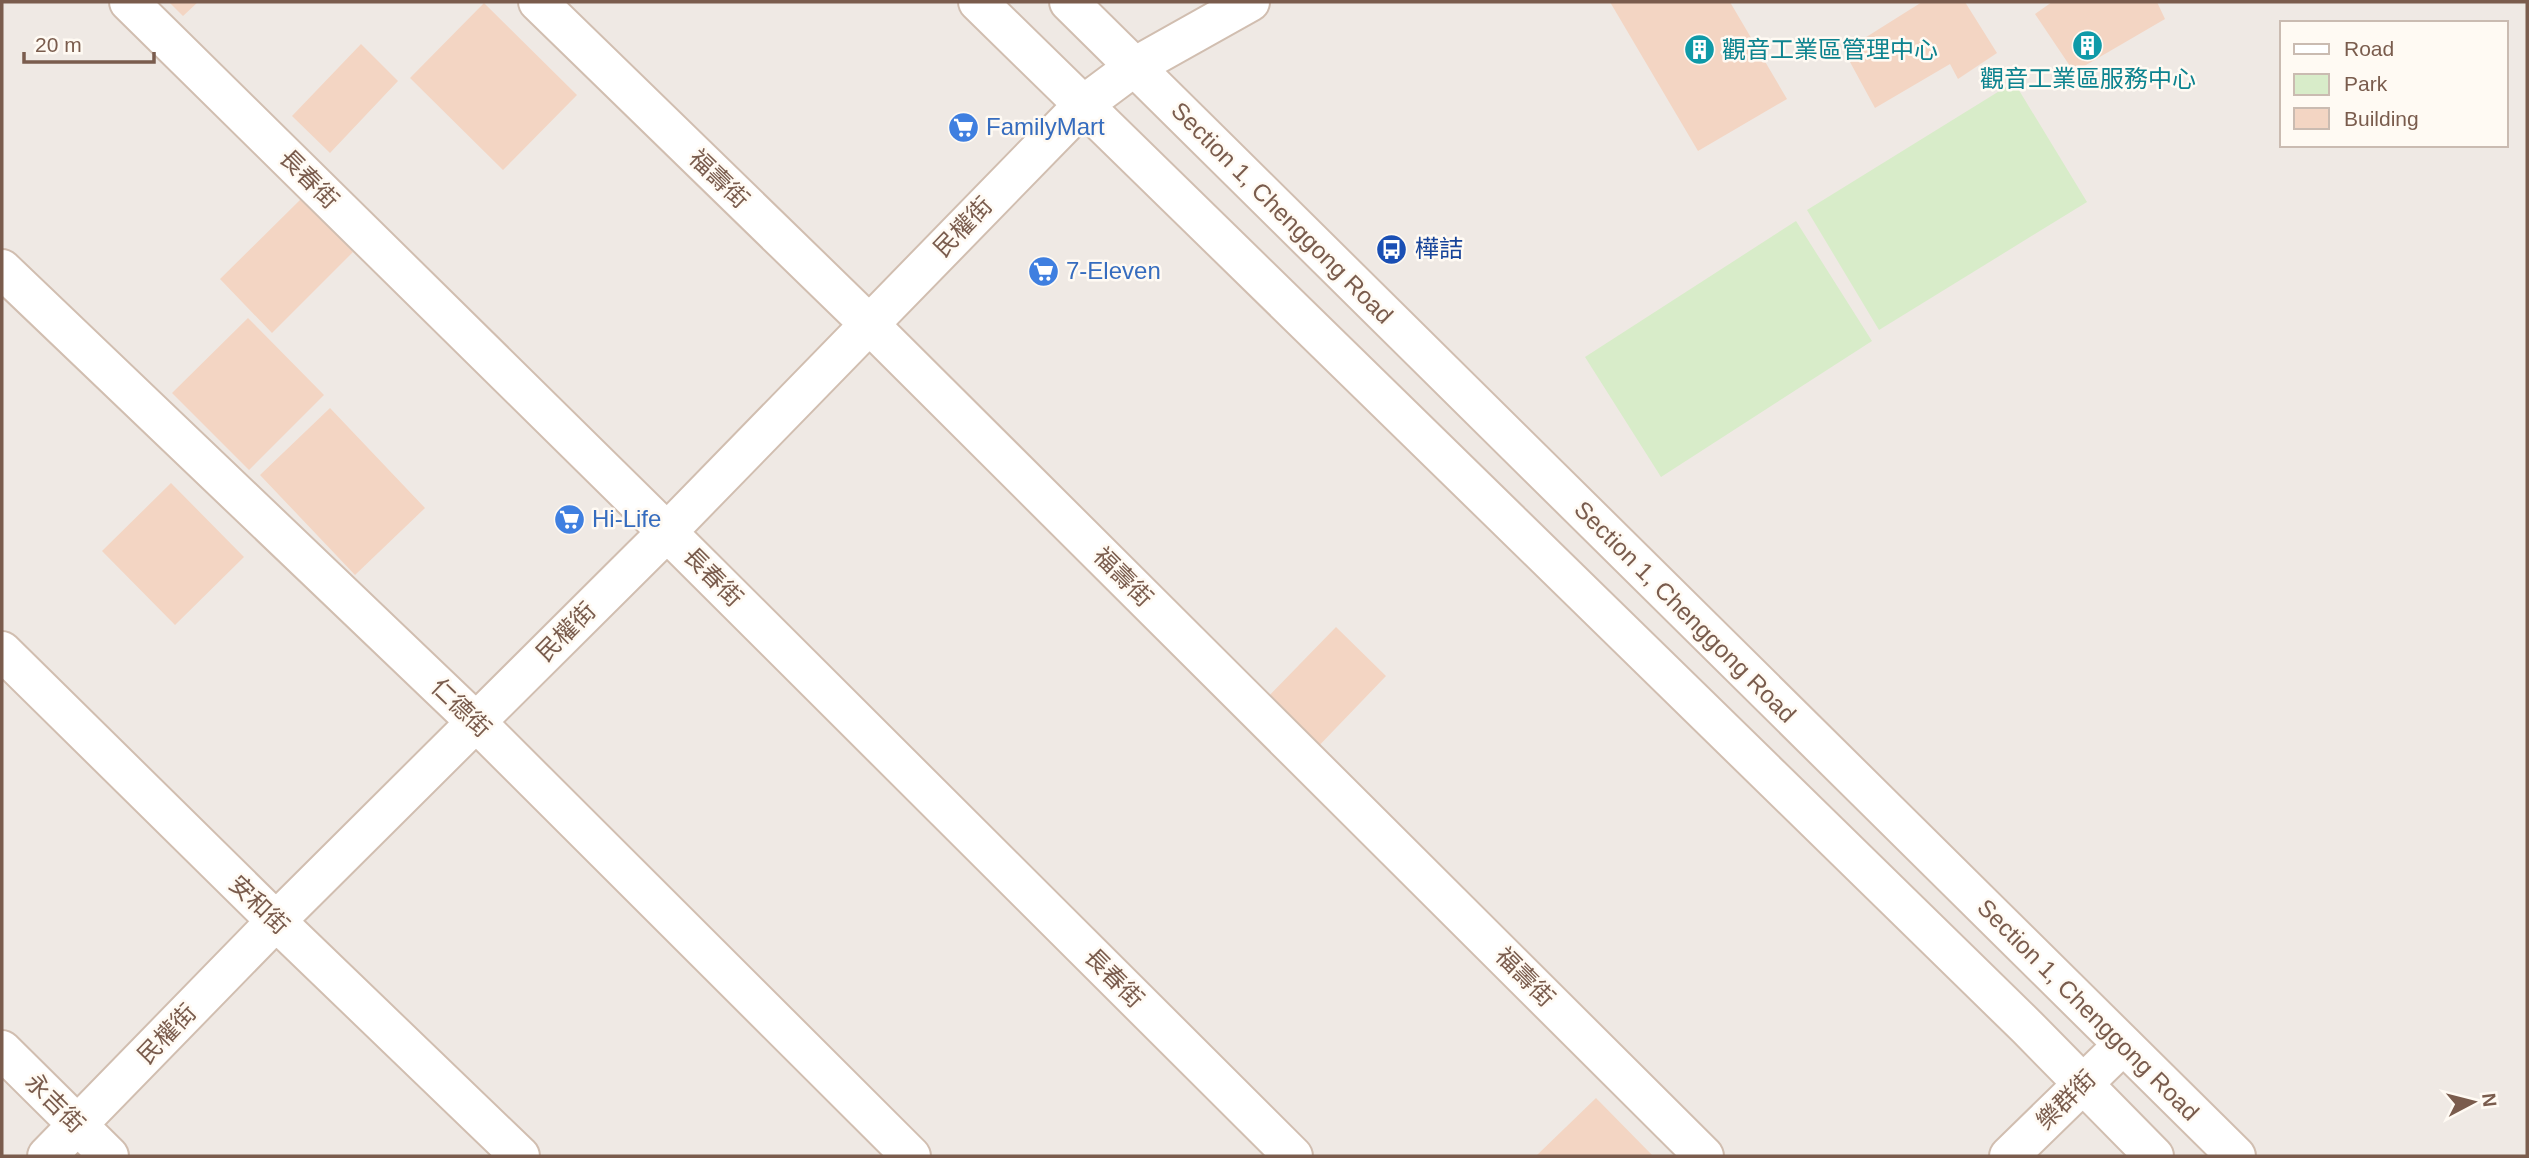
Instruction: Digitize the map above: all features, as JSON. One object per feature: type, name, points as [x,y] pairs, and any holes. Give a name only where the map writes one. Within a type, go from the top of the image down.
[{"type":"street","name":"長春街","points":[[129,2],[667,532],[1293,1156]]},
{"type":"street","name":"福壽街","points":[[537,2],[869,324],[1704,1156]]},
{"type":"street","points":[[978,2],[2083,1083],[2154,1156]]},
{"type":"street","name":"Section 1, Chenggong Road","points":[[1069,2],[2236,1156]]},
{"type":"street","name":"民權街","points":[[47,1156],[276,921],[667,532],[1083,105],[1134,66],[1250,2]]},
{"type":"street","name":"仁德街","points":[[2,269],[476,722],[911,1156]]},
{"type":"street","name":"安和街","points":[[2,651],[520,1156]]},
{"type":"street","name":"樂群街","points":[[2009,1156],[2123,1045]]},
{"type":"street","name":"永吉街","points":[[2,1050],[109,1156]]},
{"type":"shaded area","points":[[2,2],[2527,2],[2527,1156],[2,1156]]},
{"type":"green space","points":[[2014,82],[2087,202],[1879,330],[1807,210]]},
{"type":"green space","points":[[1796,221],[1872,341],[1661,477],[1585,357]]},
{"type":"building","points":[[169,2],[198,2],[183,16]]},
{"type":"building","name":"觀音工業區管理中心","points":[[1610,2],[1730,2],[1787,99],[1698,151]]},
{"type":"building","points":[[1922,2],[1965,2],[1997,53],[1958,79],[1950,64],[1875,108],[1844,51]]},
{"type":"building","name":"觀音工業區服務中心","points":[[2052,2],[2157,2],[2165,19],[2074,72],[2035,14]]},
{"type":"building","points":[[484,3],[577,95],[503,170],[410,78]]},
{"type":"building","points":[[361,44],[398,81],[330,153],[292,116]]},
{"type":"building","points":[[301,199],[353,252],[272,333],[220,279]]},
{"type":"building","points":[[248,318],[324,395],[249,470],[172,393]]},
{"type":"building","points":[[330,408],[425,508],[355,575],[260,475]]},
{"type":"building","points":[[171,483],[244,557],[175,625],[102,551]]},
{"type":"building","points":[[1336,627],[1386,676],[1311,754],[1261,704]]},
{"type":"building","points":[[1596,1098],[1653,1156],[1536,1156]]},
{"type":"place","name":"觀音工業區服務中心","points":[[2088,45]]},
{"type":"place","name":"觀音工業區管理中心","points":[[1699,50]]},
{"type":"place","name":"FamilyMart","points":[[963,127]]},
{"type":"place","name":"樺詰","points":[[1392,249]]},
{"type":"place","name":"7-Eleven","points":[[1043,271]]},
{"type":"place","name":"Hi-Life","points":[[569,519]]}]
